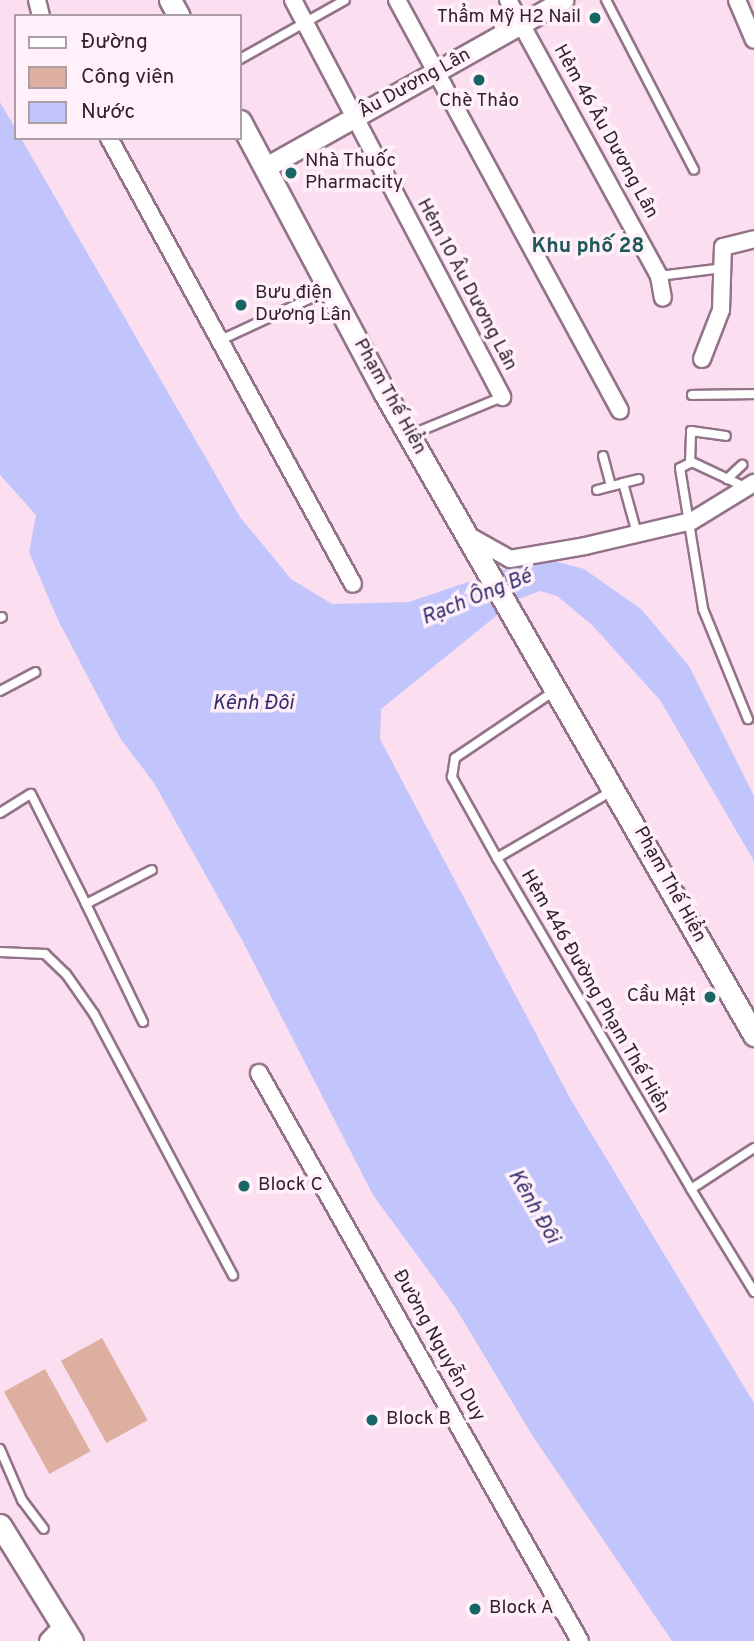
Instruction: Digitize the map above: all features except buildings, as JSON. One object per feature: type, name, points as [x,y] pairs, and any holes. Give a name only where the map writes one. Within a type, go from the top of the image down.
[{"type":"main road","name":"Phạm Thế Hiển","points":[[242,125],[410,435],[471,537],[754,1035]]},
{"type":"main road","points":[[0,1525],[61,1636]]},
{"type":"street","name":"Hẻm 10 Âu Dương Lân","points":[[293,0],[502,397]]},
{"type":"street","points":[[397,0],[439,71],[620,410]]},
{"type":"street","name":"Hẻm 46 Âu Dương Lân","points":[[508,0],[659,276],[663,298]]},
{"type":"street","name":"Âu Dương Lân","points":[[266,167],[563,0]]},
{"type":"street","points":[[737,0],[754,40]]},
{"type":"street","points":[[109,140],[223,339],[353,584]]},
{"type":"street","points":[[702,359],[721,310],[723,247],[754,239]]},
{"type":"street","points":[[471,537],[510,559],[636,530],[692,521],[750,485]]},
{"type":"street","name":"Đường Nguyễn Duy","points":[[260,1073],[579,1641]]},
{"type":"lane","points":[[242,58],[345,0]]},
{"type":"lane","points":[[606,0],[694,170]]},
{"type":"lane","points":[[659,276],[724,268]]},
{"type":"lane","points":[[223,339],[330,289]]},
{"type":"lane","points":[[692,395],[754,394]]},
{"type":"lane","points":[[410,435],[502,397]]},
{"type":"lane","points":[[690,463],[691,431],[726,436]]},
{"type":"lane","points":[[603,457],[611,486]]},
{"type":"lane","points":[[748,719],[703,609],[692,521],[680,468],[690,463],[727,479],[750,485]]},
{"type":"lane","points":[[727,479],[742,465]]},
{"type":"lane","points":[[597,490],[639,479]]},
{"type":"lane","points":[[623,482],[636,530]]},
{"type":"lane","points":[[0,691],[35,672]]},
{"type":"lane","points":[[497,858],[452,777],[455,758],[558,689]]},
{"type":"lane","name":"Hẻm 446 Đường Phạm Thế Hiển","points":[[615,790],[497,858],[754,1292]]},
{"type":"lane","points":[[0,813],[31,794],[143,1022]]},
{"type":"lane","points":[[86,904],[152,870]]},
{"type":"lane","points":[[0,951],[45,954],[66,974],[94,1014],[233,1275]]},
{"type":"lane","points":[[691,1189],[754,1148]]},
{"type":"lane","points":[[0,1449],[22,1500],[44,1529]]},
{"type":"green space","points":[[102,1338],[148,1420],[106,1443],[61,1361]]},
{"type":"green space","points":[[45,1369],[91,1451],[49,1474],[4,1392]]},
{"type":"water","name":"Kênh Đôi","points":[[0,102],[14,126],[14,140],[22,140],[240,517],[291,579],[332,604],[409,602],[521,564],[554,561],[584,569],[641,609],[689,666],[754,796],[754,861],[660,700],[592,625],[557,596],[540,591],[516,600],[381,709],[380,739],[571,1100],[754,1403],[754,1641],[672,1641],[532,1435],[455,1307],[373,1195],[241,938],[154,783],[120,738],[58,620],[29,552],[36,515],[0,475]]},
{"type":"place","name":"Thẩm Mỹ H2 Nail","points":[[595,18]]},
{"type":"place","name":"Chè Thảo","points":[[479,80]]},
{"type":"place","name":"Nhà Thuốc Pharmacity","points":[[291,173]]},
{"type":"place","name":"Bưu điện Dương Lân","points":[[241,305]]},
{"type":"place","name":"Cầu Mật","points":[[710,997]]},
{"type":"place","name":"Block C","points":[[244,1186]]},
{"type":"place","name":"Block B","points":[[372,1420]]},
{"type":"place","name":"Block A","points":[[475,1609]]},
{"type":"district","name":"Khu phố 28","points":[[588,247]]},
{"type":"water label","name":"Rạch Ông Bé","points":[[477,598]]}]
